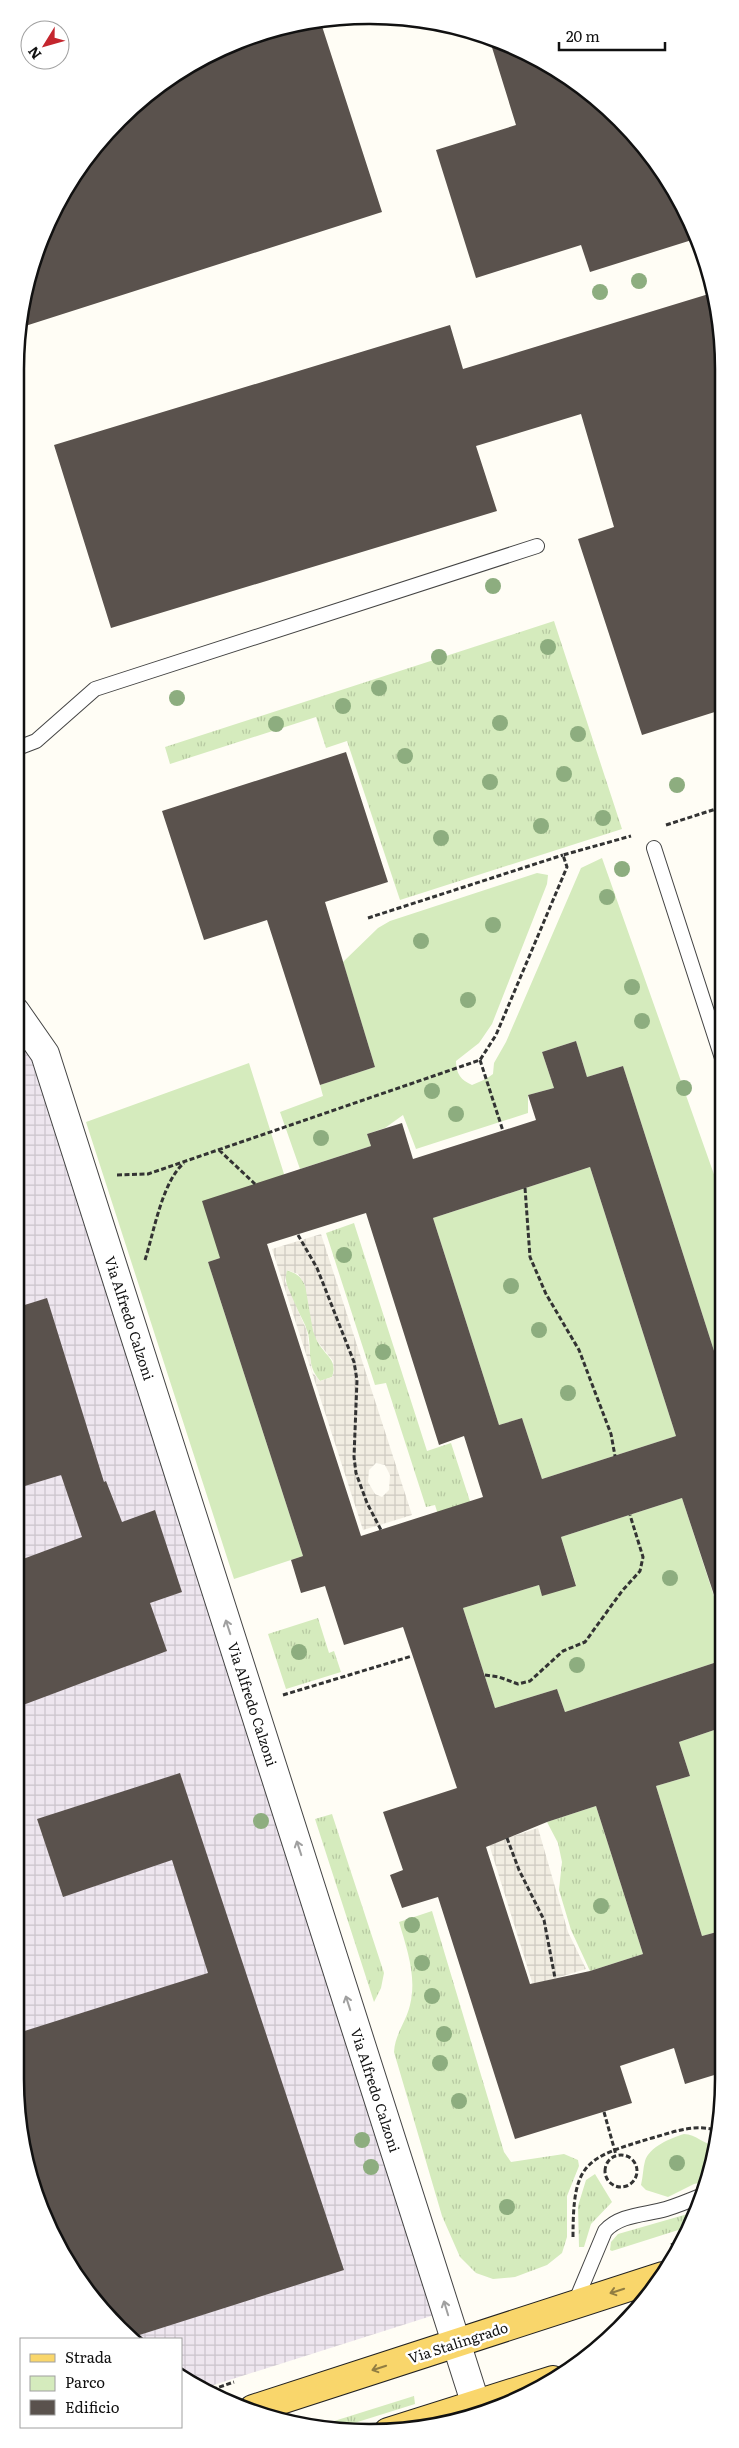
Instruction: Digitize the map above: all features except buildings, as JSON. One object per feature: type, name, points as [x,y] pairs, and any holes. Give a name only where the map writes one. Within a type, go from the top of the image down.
[{"type":"main road","name":"Via Stalingrado","points":[[260,2407],[650,2280]]},
{"type":"main road","points":[[428,2419],[517,2391]]},
{"type":"street","name":"Via Alfredo Calzoni","points":[[24,1024],[45,1054],[476,2404]]},
{"type":"lane","points":[[24,746],[36,741],[95,689],[537,546]]},
{"type":"lane","points":[[654,848],[715,1036]]},
{"type":"lane","points":[[574,2305],[605,2231],[611,2225],[618,2220],[668,2209],[694,2199]]},
{"type":"path","points":[[658,827],[715,809]]},
{"type":"path","points":[[368,918],[563,855],[640,833]]},
{"type":"path","points":[[84,1176],[148,1174],[480,1060],[496,1035],[566,867],[563,855]]},
{"type":"path","points":[[480,1060],[502,1130]]},
{"type":"path","points":[[219,1150],[255,1184]]},
{"type":"path","points":[[117,1280],[144,1265],[168,1186],[176,1170],[186,1161]]},
{"type":"path","points":[[525,1188],[530,1257],[546,1294],[579,1350],[611,1434],[615,1456]]},
{"type":"path","points":[[298,1235],[316,1268],[354,1362],[357,1380],[354,1457],[356,1473],[367,1503],[381,1530]]},
{"type":"path","points":[[485,1676],[500,1677],[518,1684],[530,1681],[563,1651],[585,1642],[622,1590],[640,1570],[643,1558],[630,1515]]},
{"type":"path","points":[[252,1704],[412,1656]]},
{"type":"path","points":[[507,1838],[519,1870],[544,1920],[555,1978]]},
{"type":"path","points":[[604,2112],[616,2155]]},
{"type":"path","points":[[573,2239],[576,2185],[592,2161],[614,2148],[681,2129],[711,2130]]},
{"type":"path","points":[[616,2155],[631,2158],[636,2166],[634,2181],[625,2186],[620,2187],[610,2182],[605,2172],[607,2162],[616,2155]]},
{"type":"shaded area","points":[[24,1039],[27,1043],[447,2311],[211,2386],[182,2369],[182,2338],[142,2338],[125,2323],[95,2289],[82,2271],[59,2231],[42,2190],[30,2146],[24,2101]]},
{"type":"shaded area","points":[[321,1234],[412,1515],[363,1530],[272,1249]],"holes":[[[287,1270],[298,1274],[305,1285],[313,1331],[317,1341],[333,1361],[334,1371],[332,1377],[320,1381],[312,1372],[307,1331],[285,1281]],[[376,1463],[385,1465],[390,1475],[389,1490],[382,1497],[375,1494],[368,1482],[369,1470]]]},
{"type":"shaded area","points":[[538,1828],[568,1932],[586,1969],[533,1985],[489,1844]]},
{"type":"green space","points":[[554,621],[622,829],[400,900],[347,741],[326,748],[316,717],[170,764],[165,747]]},
{"type":"green space","points":[[602,858],[715,1177],[715,1354],[623,1066],[587,1077],[576,1041],[542,1052],[554,1088],[528,1095],[528,1113],[416,1149],[403,1115],[385,1128],[367,1134],[371,1146],[300,1169],[280,1112],[323,1096],[320,1085],[375,1067],[343,962],[378,928],[390,921],[537,873],[548,875],[547,884],[492,1024],[479,1043],[456,1061],[460,1076],[472,1085],[493,1074],[494,1063],[506,1042],[581,868]]},
{"type":"green space","points":[[249,1063],[284,1174],[220,1258],[208,1262],[303,1556],[234,1579],[86,1122]]},
{"type":"green space","points":[[590,1167],[676,1436],[542,1479],[522,1418],[499,1425],[433,1218]]},
{"type":"green space","points":[[354,1223],[427,1451],[451,1443],[479,1529],[446,1540],[435,1505],[426,1507],[386,1383],[375,1385],[326,1233]]},
{"type":"green space","points":[[286,1270],[297,1275],[304,1283],[307,1290],[314,1333],[332,1361],[334,1371],[332,1377],[320,1381],[313,1369],[308,1333],[287,1287]]},
{"type":"green space","points":[[682,1498],[715,1599],[715,1663],[565,1712],[557,1689],[495,1708],[463,1608],[539,1585],[542,1595],[576,1585],[561,1537]]},
{"type":"green space","points":[[318,1618],[329,1653],[334,1651],[341,1672],[286,1689],[268,1634]]},
{"type":"green space","points":[[715,1730],[715,1932],[702,1936],[656,1786],[690,1776],[679,1742]]},
{"type":"green space","points":[[596,1806],[643,1954],[590,1971],[571,1930],[559,1890],[562,1862],[558,1843],[547,1822]]},
{"type":"green space","points":[[332,1814],[384,1973],[381,1988],[374,2002],[315,1819]]},
{"type":"green space","points":[[432,1911],[504,2152],[511,2162],[564,2154],[578,2160],[579,2166],[567,2196],[567,2237],[562,2253],[547,2265],[515,2277],[493,2279],[476,2273],[460,2257],[442,2216],[394,2052],[396,2039],[406,2017],[412,1995],[412,1974],[399,1922]]},
{"type":"green space","points":[[688,2134],[709,2144],[699,2183],[668,2197],[646,2190],[641,2185],[647,2156],[656,2147],[673,2138]]},
{"type":"green space","points":[[595,2174],[612,2202],[591,2224],[584,2247],[579,2247],[578,2206],[586,2180]]},
{"type":"green space","points":[[688,2214],[681,2229],[612,2251],[610,2250],[611,2242],[618,2234]]},
{"type":"green space","points":[[414,2396],[415,2404],[351,2424],[331,2422]]}]
